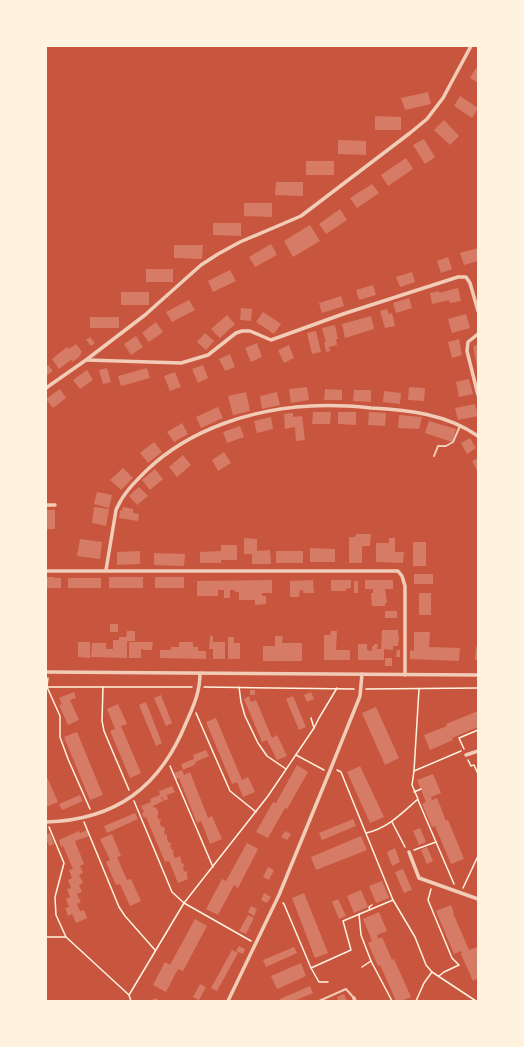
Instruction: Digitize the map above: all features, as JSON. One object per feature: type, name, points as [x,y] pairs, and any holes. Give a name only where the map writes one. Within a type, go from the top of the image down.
[{"type":"street","points":[[46,388],[86,360],[145,315],[201,265],[240,242],[301,216],[410,133],[427,119],[443,98],[471,46]]},
{"type":"street","points":[[86,360],[181,363],[195,360],[208,355],[236,333],[242,331],[250,331],[271,340],[343,314],[458,277],[466,277],[470,283],[478,311]]},
{"type":"street","points":[[478,334],[468,342],[467,351],[478,395]]},
{"type":"street","points":[[106,570],[116,510],[120,501],[132,485],[157,461],[175,447],[220,425],[249,415],[280,409],[311,406],[348,406],[405,410],[436,416],[460,426],[478,436]]},
{"type":"street","points":[[46,505],[55,505]]},
{"type":"street","points":[[46,571],[398,571],[402,576],[405,586],[405,675]]},
{"type":"street","points":[[47,672],[478,675]]},
{"type":"street","points":[[47,822],[70,821],[112,808],[132,797],[150,781],[168,761],[181,735],[200,687],[200,673]]},
{"type":"street","points":[[228,1001],[277,900],[330,773],[360,696],[362,674]]},
{"type":"street","points":[[466,755],[478,750]]},
{"type":"street","points":[[409,852],[419,878],[478,899]]},
{"type":"lane","points":[[434,456],[438,446],[446,446],[453,442],[460,426]]},
{"type":"lane","points":[[319,1001],[346,989],[354,1000]]},
{"type":"path","points":[[47,672],[47,687],[60,716],[60,737],[68,759],[93,815]]},
{"type":"path","points":[[47,687],[240,687],[356,689]]},
{"type":"path","points":[[103,687],[102,721],[104,731],[172,892],[184,903],[256,944]]},
{"type":"path","points":[[240,687],[241,702],[245,716],[258,743],[267,756],[286,769]]},
{"type":"path","points":[[129,995],[184,903],[256,812],[314,728],[337,688]]},
{"type":"path","points":[[420,688],[412,785],[459,892]]},
{"type":"path","points":[[365,689],[478,688]]},
{"type":"path","points":[[193,706],[230,791],[256,812]]},
{"type":"path","points":[[311,718],[314,728]]},
{"type":"path","points":[[414,771],[464,750],[459,738],[478,730]]},
{"type":"path","points":[[296,755],[330,773]]},
{"type":"path","points":[[466,755],[471,766],[474,765],[478,774]]},
{"type":"path","points":[[168,761],[213,867]]},
{"type":"path","points":[[332,766],[341,772],[393,900],[415,937],[426,965],[432,972],[476,1001]]},
{"type":"path","points":[[414,792],[421,789]]},
{"type":"path","points":[[366,833],[376,831],[392,822],[418,799]]},
{"type":"path","points":[[83,818],[119,907],[125,916],[156,950]]},
{"type":"path","points":[[47,822],[64,863],[55,897],[56,915],[66,937],[129,995],[131,1001]]},
{"type":"path","points":[[392,822],[402,844],[409,852],[436,842]]},
{"type":"path","points":[[459,892],[478,856]]},
{"type":"path","points":[[433,883],[428,900],[452,958],[459,965],[439,976]]},
{"type":"path","points":[[277,900],[284,904],[311,968],[319,982],[328,982]]},
{"type":"path","points":[[311,968],[351,950],[343,922],[393,900]]},
{"type":"path","points":[[370,910],[369,907],[372,906]]},
{"type":"path","points":[[359,914],[361,934],[371,961],[392,1001]]},
{"type":"path","points":[[46,937],[66,937]]},
{"type":"path","points":[[362,967],[371,961]]},
{"type":"path","points":[[416,1001],[424,983],[432,972]]},
{"type":"building","points":[[476,68],[478,69],[478,83],[470,78]]},
{"type":"building","points":[[428,92],[431,104],[405,110],[401,98]]},
{"type":"building","points":[[460,96],[478,108],[472,118],[454,106]]},
{"type":"building","points":[[375,116],[401,117],[401,130],[375,130]]},
{"type":"building","points":[[444,120],[459,136],[450,145],[434,130]]},
{"type":"building","points":[[424,139],[435,157],[425,164],[413,145]]},
{"type":"building","points":[[338,140],[366,141],[366,155],[338,154]]},
{"type":"building","points":[[406,158],[413,169],[388,186],[381,175]]},
{"type":"building","points":[[306,161],[334,161],[334,175],[306,175]]},
{"type":"building","points":[[276,182],[303,182],[303,196],[275,195]]},
{"type":"building","points":[[372,184],[379,193],[357,208],[350,198]]},
{"type":"building","points":[[244,203],[272,203],[272,217],[244,216]]},
{"type":"building","points":[[340,209],[347,220],[326,234],[319,224]]},
{"type":"building","points":[[213,223],[241,223],[241,236],[213,235]]},
{"type":"building","points":[[310,225],[320,241],[293,257],[284,241]]},
{"type":"building","points":[[271,244],[277,255],[255,267],[249,257]]},
{"type":"building","points":[[174,245],[203,245],[202,259],[174,258]]},
{"type":"building","points":[[478,248],[478,261],[464,265],[460,253]]},
{"type":"building","points":[[448,257],[452,269],[441,273],[437,261]]},
{"type":"building","points":[[146,269],[173,269],[173,282],[146,282]]},
{"type":"building","points":[[230,270],[236,281],[213,292],[208,281]]},
{"type":"building","points":[[412,272],[415,282],[400,287],[396,277]]},
{"type":"building","points":[[373,285],[376,295],[359,300],[356,290]]},
{"type":"building","points":[[458,288],[461,301],[450,303],[449,300],[432,304],[430,293],[439,291],[439,293]]},
{"type":"building","points":[[121,292],[149,292],[149,305],[121,305]]},
{"type":"building","points":[[341,296],[344,306],[322,313],[319,303]]},
{"type":"building","points":[[409,298],[412,308],[396,313],[393,303]]},
{"type":"building","points":[[189,300],[195,310],[172,322],[166,312]]},
{"type":"building","points":[[241,308],[252,309],[251,321],[240,320]]},
{"type":"building","points":[[387,309],[389,314],[392,313],[395,326],[385,328],[380,311]]},
{"type":"building","points":[[263,312],[281,324],[274,334],[256,322]]},
{"type":"building","points":[[466,314],[470,328],[452,333],[448,319]]},
{"type":"building","points":[[227,315],[235,324],[220,338],[211,329]]},
{"type":"building","points":[[371,316],[374,329],[345,338],[342,324]]},
{"type":"building","points":[[90,317],[119,317],[119,328],[90,328]]},
{"type":"building","points":[[156,322],[163,332],[149,342],[142,333]]},
{"type":"building","points":[[335,325],[338,339],[336,339],[337,345],[329,347],[330,351],[326,352],[324,342],[326,342],[322,328]]},
{"type":"building","points":[[316,331],[321,352],[312,354],[307,333]]},
{"type":"building","points":[[205,333],[214,341],[206,350],[197,342]]},
{"type":"building","points":[[136,336],[143,347],[131,355],[124,344]]},
{"type":"building","points":[[90,337],[95,343],[91,346],[86,340]]},
{"type":"building","points":[[459,339],[462,355],[452,358],[448,342]]},
{"type":"building","points":[[257,343],[262,357],[251,362],[245,348]]},
{"type":"building","points":[[76,344],[82,352],[80,354],[81,355],[73,362],[71,360],[59,369],[52,359],[67,347],[69,349]]},
{"type":"building","points":[[289,345],[294,358],[284,363],[278,350]]},
{"type":"building","points":[[478,345],[478,367],[477,367],[473,346]]},
{"type":"building","points":[[230,354],[235,367],[225,371],[219,359]]},
{"type":"building","points":[[48,365],[53,371],[46,376],[46,367]]},
{"type":"building","points":[[203,365],[208,378],[198,383],[192,369]]},
{"type":"building","points":[[107,368],[111,382],[103,384],[99,370]]},
{"type":"building","points":[[147,368],[150,378],[121,386],[118,376]]},
{"type":"building","points":[[87,370],[93,380],[80,389],[73,380]]},
{"type":"building","points":[[175,372],[181,387],[170,391],[164,376]]},
{"type":"building","points":[[469,379],[473,394],[459,397],[456,382]]},
{"type":"building","points":[[307,387],[309,400],[291,403],[289,389]]},
{"type":"building","points":[[409,387],[425,388],[424,401],[408,400]]},
{"type":"building","points":[[60,389],[66,398],[53,408],[46,399]]},
{"type":"building","points":[[325,389],[342,390],[342,400],[324,400]]},
{"type":"building","points":[[354,390],[371,390],[371,402],[353,401]]},
{"type":"building","points":[[384,391],[401,393],[400,404],[383,402]]},
{"type":"building","points":[[246,392],[250,411],[233,415],[228,396]]},
{"type":"building","points":[[277,392],[280,405],[262,409],[260,396]]},
{"type":"building","points":[[475,404],[478,416],[458,420],[455,408]]},
{"type":"building","points":[[218,407],[223,418],[201,428],[196,417]]},
{"type":"building","points":[[313,412],[331,412],[330,424],[312,424]]},
{"type":"building","points":[[338,412],[356,412],[356,425],[338,424]]},
{"type":"building","points":[[369,412],[386,413],[385,426],[368,425]]},
{"type":"building","points":[[293,413],[293,417],[302,416],[305,440],[296,441],[295,427],[285,429],[284,414]]},
{"type":"building","points":[[399,415],[422,417],[419,429],[398,428]]},
{"type":"building","points":[[271,417],[273,429],[257,433],[254,421]]},
{"type":"building","points":[[429,421],[456,429],[452,442],[425,433]]},
{"type":"building","points":[[182,423],[188,434],[174,442],[167,432]]},
{"type":"building","points":[[240,426],[244,437],[227,443],[223,432]]},
{"type":"building","points":[[470,438],[476,448],[467,454],[461,443]]},
{"type":"building","points":[[154,442],[162,452],[148,463],[140,453]]},
{"type":"building","points":[[224,452],[231,463],[218,471],[212,460]]},
{"type":"building","points":[[183,455],[191,465],[177,477],[169,467]]},
{"type":"building","points":[[478,458],[478,472],[472,461]]},
{"type":"building","points":[[123,468],[133,478],[121,490],[110,480]]},
{"type":"building","points":[[155,469],[163,479],[150,490],[142,480]]},
{"type":"building","points":[[139,487],[148,496],[137,505],[129,496]]},
{"type":"building","points":[[97,492],[112,495],[109,508],[94,504]]},
{"type":"building","points":[[94,507],[109,509],[106,526],[92,523]]},
{"type":"building","points":[[123,507],[133,509],[133,513],[139,514],[138,521],[119,518],[120,510],[122,511]]},
{"type":"building","points":[[46,510],[55,510],[55,529],[46,529]]},
{"type":"building","points":[[356,534],[371,534],[370,546],[362,546],[362,563],[349,563],[349,537],[355,537]]},
{"type":"building","points":[[244,538],[257,539],[257,551],[270,550],[271,564],[252,564],[252,554],[244,554]]},
{"type":"building","points":[[389,538],[395,538],[395,552],[404,552],[403,563],[376,562],[376,543],[389,543]]},
{"type":"building","points":[[80,539],[102,542],[100,559],[77,556]]},
{"type":"building","points":[[413,542],[426,542],[426,566],[413,566]]},
{"type":"building","points":[[221,545],[237,545],[237,560],[221,560],[221,563],[200,563],[200,552],[221,551]]},
{"type":"building","points":[[310,548],[335,549],[335,562],[310,562]]},
{"type":"building","points":[[140,551],[140,564],[117,565],[117,552]]},
{"type":"building","points":[[276,551],[303,551],[303,563],[276,563]]},
{"type":"building","points":[[154,553],[185,554],[184,566],[154,565]]},
{"type":"building","points":[[414,574],[433,574],[433,584],[414,584]]},
{"type":"building","points":[[46,577],[61,578],[61,588],[46,588]]},
{"type":"building","points":[[109,577],[143,577],[143,588],[109,588]]},
{"type":"building","points":[[155,577],[184,577],[184,588],[155,588]]},
{"type":"building","points":[[68,578],[101,578],[101,588],[68,588]]},
{"type":"building","points":[[272,580],[272,593],[262,593],[262,596],[266,596],[266,604],[255,605],[255,600],[239,600],[239,592],[235,592],[235,590],[230,590],[230,598],[224,598],[224,590],[218,590],[218,596],[197,596],[197,581]]},
{"type":"building","points":[[313,580],[314,593],[303,593],[303,590],[300,590],[299,597],[290,597],[290,581]]},
{"type":"building","points":[[331,580],[351,580],[351,588],[346,589],[346,591],[331,591]]},
{"type":"building","points":[[365,580],[393,580],[393,589],[385,589],[387,603],[385,603],[385,606],[372,606],[371,593],[373,593],[373,589],[365,589]]},
{"type":"building","points":[[354,581],[358,581],[358,593],[354,593]]},
{"type":"building","points":[[419,593],[431,593],[431,615],[419,615]]},
{"type":"building","points":[[385,611],[397,611],[397,618],[385,618]]},
{"type":"building","points":[[110,624],[118,624],[118,632],[110,632]]},
{"type":"building","points":[[382,630],[398,630],[398,646],[393,646],[393,650],[384,649],[384,660],[358,660],[358,644],[367,644],[367,650],[372,651],[372,646],[374,646],[374,644],[378,644],[377,649],[381,649]]},
{"type":"building","points":[[127,631],[135,631],[135,641],[127,641],[127,658],[91,657],[92,643],[106,643],[106,649],[113,649],[113,640],[119,640],[119,637],[126,637]]},
{"type":"building","points":[[331,631],[337,631],[336,650],[350,650],[350,660],[324,660],[324,635],[330,635]]},
{"type":"building","points":[[414,632],[430,632],[429,647],[460,648],[459,661],[410,659],[410,650],[414,651]]},
{"type":"building","points":[[210,636],[213,636],[213,642],[225,642],[225,659],[213,659],[213,649],[209,649]]},
{"type":"building","points":[[275,636],[283,636],[282,643],[302,643],[302,661],[263,661],[263,646],[275,646]]},
{"type":"building","points":[[228,637],[234,637],[234,643],[240,643],[240,659],[228,659]]},
{"type":"building","points":[[78,642],[90,642],[90,658],[78,657]]},
{"type":"building","points":[[129,642],[153,642],[152,650],[141,649],[141,658],[129,658]]},
{"type":"building","points":[[179,642],[193,642],[193,647],[198,647],[198,651],[206,651],[206,659],[160,658],[160,650],[171,650],[171,647],[179,647]]},
{"type":"building","points":[[476,647],[478,647],[478,660],[475,660]]},
{"type":"building","points":[[397,650],[400,650],[400,657],[396,657]]},
{"type":"building","points":[[385,658],[392,658],[392,666],[385,666]]},
{"type":"building","points":[[250,690],[255,690],[255,695],[250,695]]},
{"type":"building","points":[[74,692],[76,698],[70,700],[79,720],[68,725],[59,705],[62,704],[59,698]]},
{"type":"building","points":[[311,692],[314,699],[307,702],[304,695]]},
{"type":"building","points":[[161,695],[172,723],[166,726],[154,698]]},
{"type":"building","points":[[249,696],[251,702],[256,700],[272,738],[277,735],[287,756],[277,760],[267,740],[262,742],[244,699]]},
{"type":"building","points":[[293,696],[306,727],[299,730],[286,699]]},
{"type":"building","points":[[146,702],[162,743],[156,746],[139,705]]},
{"type":"building","points":[[118,704],[127,724],[121,726],[141,773],[130,778],[110,731],[115,729],[107,709]]},
{"type":"building","points":[[376,707],[399,758],[385,765],[362,713]]},
{"type":"building","points":[[478,711],[478,727],[452,738],[453,740],[430,750],[424,735]]},
{"type":"building","points":[[216,718],[242,780],[248,777],[255,792],[243,797],[237,782],[232,784],[206,722]]},
{"type":"building","points":[[77,732],[103,795],[90,800],[64,737]]},
{"type":"building","points":[[206,750],[209,756],[195,762],[196,764],[183,770],[181,764],[194,759],[193,755]]},
{"type":"building","points":[[297,765],[308,772],[287,809],[285,808],[268,838],[256,832],[273,802],[276,803]]},
{"type":"building","points":[[360,766],[384,817],[370,823],[347,772]]},
{"type":"building","points":[[182,770],[184,775],[190,772],[208,818],[212,816],[222,839],[210,844],[201,821],[197,823],[179,778],[176,779],[174,773]]},
{"type":"building","points":[[433,774],[441,793],[431,797],[432,800],[437,798],[464,859],[451,864],[435,826],[432,827],[422,804],[426,802],[417,780]]},
{"type":"building","points":[[46,775],[58,802],[46,807]]},
{"type":"building","points":[[172,786],[175,792],[167,795],[168,799],[164,801],[162,797],[161,798],[163,801],[153,806],[154,808],[156,807],[158,811],[157,816],[159,820],[161,819],[160,824],[165,829],[165,835],[167,834],[167,839],[171,844],[170,846],[172,850],[174,851],[173,854],[175,858],[180,856],[182,864],[183,863],[184,865],[183,868],[185,872],[187,871],[188,879],[178,883],[169,861],[165,862],[146,817],[144,818],[142,813],[144,812],[141,806],[151,802],[150,799],[160,795],[159,791]]},
{"type":"building","points":[[80,795],[83,801],[62,810],[59,804]]},
{"type":"building","points":[[135,813],[138,819],[107,833],[104,826]]},
{"type":"building","points":[[353,819],[356,826],[322,840],[319,833]]},
{"type":"building","points":[[420,828],[426,842],[419,845],[413,831]]},
{"type":"building","points":[[87,830],[89,836],[75,841],[84,864],[80,866],[83,873],[79,875],[83,883],[79,885],[82,892],[77,894],[81,902],[77,904],[80,911],[84,910],[87,918],[76,923],[72,914],[68,916],[65,908],[69,907],[66,899],[70,897],[67,889],[71,888],[68,880],[72,878],[69,870],[73,869],[63,846],[61,847],[59,840],[79,831],[80,833]]},
{"type":"building","points":[[285,831],[291,834],[287,840],[281,837]]},
{"type":"building","points":[[50,833],[54,844],[49,846],[48,842],[46,843],[46,835]]},
{"type":"building","points":[[112,834],[121,856],[117,857],[127,880],[131,879],[141,901],[130,906],[120,884],[116,885],[106,862],[110,860],[100,839]]},
{"type":"building","points":[[361,836],[367,850],[316,870],[311,857]]},
{"type":"building","points":[[247,843],[258,849],[238,888],[234,885],[218,915],[206,909],[222,879],[226,881]]},
{"type":"building","points":[[427,847],[433,861],[427,864],[421,850]]},
{"type":"building","points":[[395,848],[400,862],[392,866],[387,852]]},
{"type":"building","points":[[268,867],[274,870],[269,880],[263,877]]},
{"type":"building","points":[[403,869],[412,890],[404,893],[395,872]]},
{"type":"building","points":[[382,881],[389,898],[376,903],[369,886]]},
{"type":"building","points":[[361,890],[368,907],[354,913],[347,896]]},
{"type":"building","points":[[264,893],[271,897],[267,903],[261,900]]},
{"type":"building","points":[[304,893],[328,953],[315,958],[292,898]]},
{"type":"building","points":[[338,899],[346,916],[339,919],[332,902]]},
{"type":"building","points":[[451,905],[469,950],[478,947],[478,978],[473,981],[461,951],[454,954],[436,911]]},
{"type":"building","points":[[251,906],[257,909],[254,916],[248,912]]},
{"type":"building","points":[[379,912],[387,931],[377,935],[378,939],[382,937],[392,960],[394,959],[411,997],[401,1001],[396,1001],[380,965],[378,966],[368,943],[372,941],[363,919]]},
{"type":"building","points":[[248,915],[254,918],[246,934],[239,931]]},
{"type":"building","points":[[195,919],[207,926],[183,971],[178,969],[166,992],[153,985],[165,962],[170,965]]},
{"type":"building","points":[[239,946],[245,949],[243,954],[236,951]]},
{"type":"building","points":[[294,947],[297,953],[266,967],[263,960]]},
{"type":"building","points":[[232,950],[238,953],[217,991],[211,988]]},
{"type":"building","points":[[301,963],[306,976],[277,989],[271,976]]},
{"type":"building","points":[[200,984],[206,987],[199,1000],[193,997]]},
{"type":"building","points":[[310,986],[313,993],[294,1001],[281,1001],[280,999]]},
{"type":"building","points":[[344,994],[347,1001],[338,1001],[337,997]]},
{"type":"building","points":[[157,998],[158,1001],[149,1001]]}]
